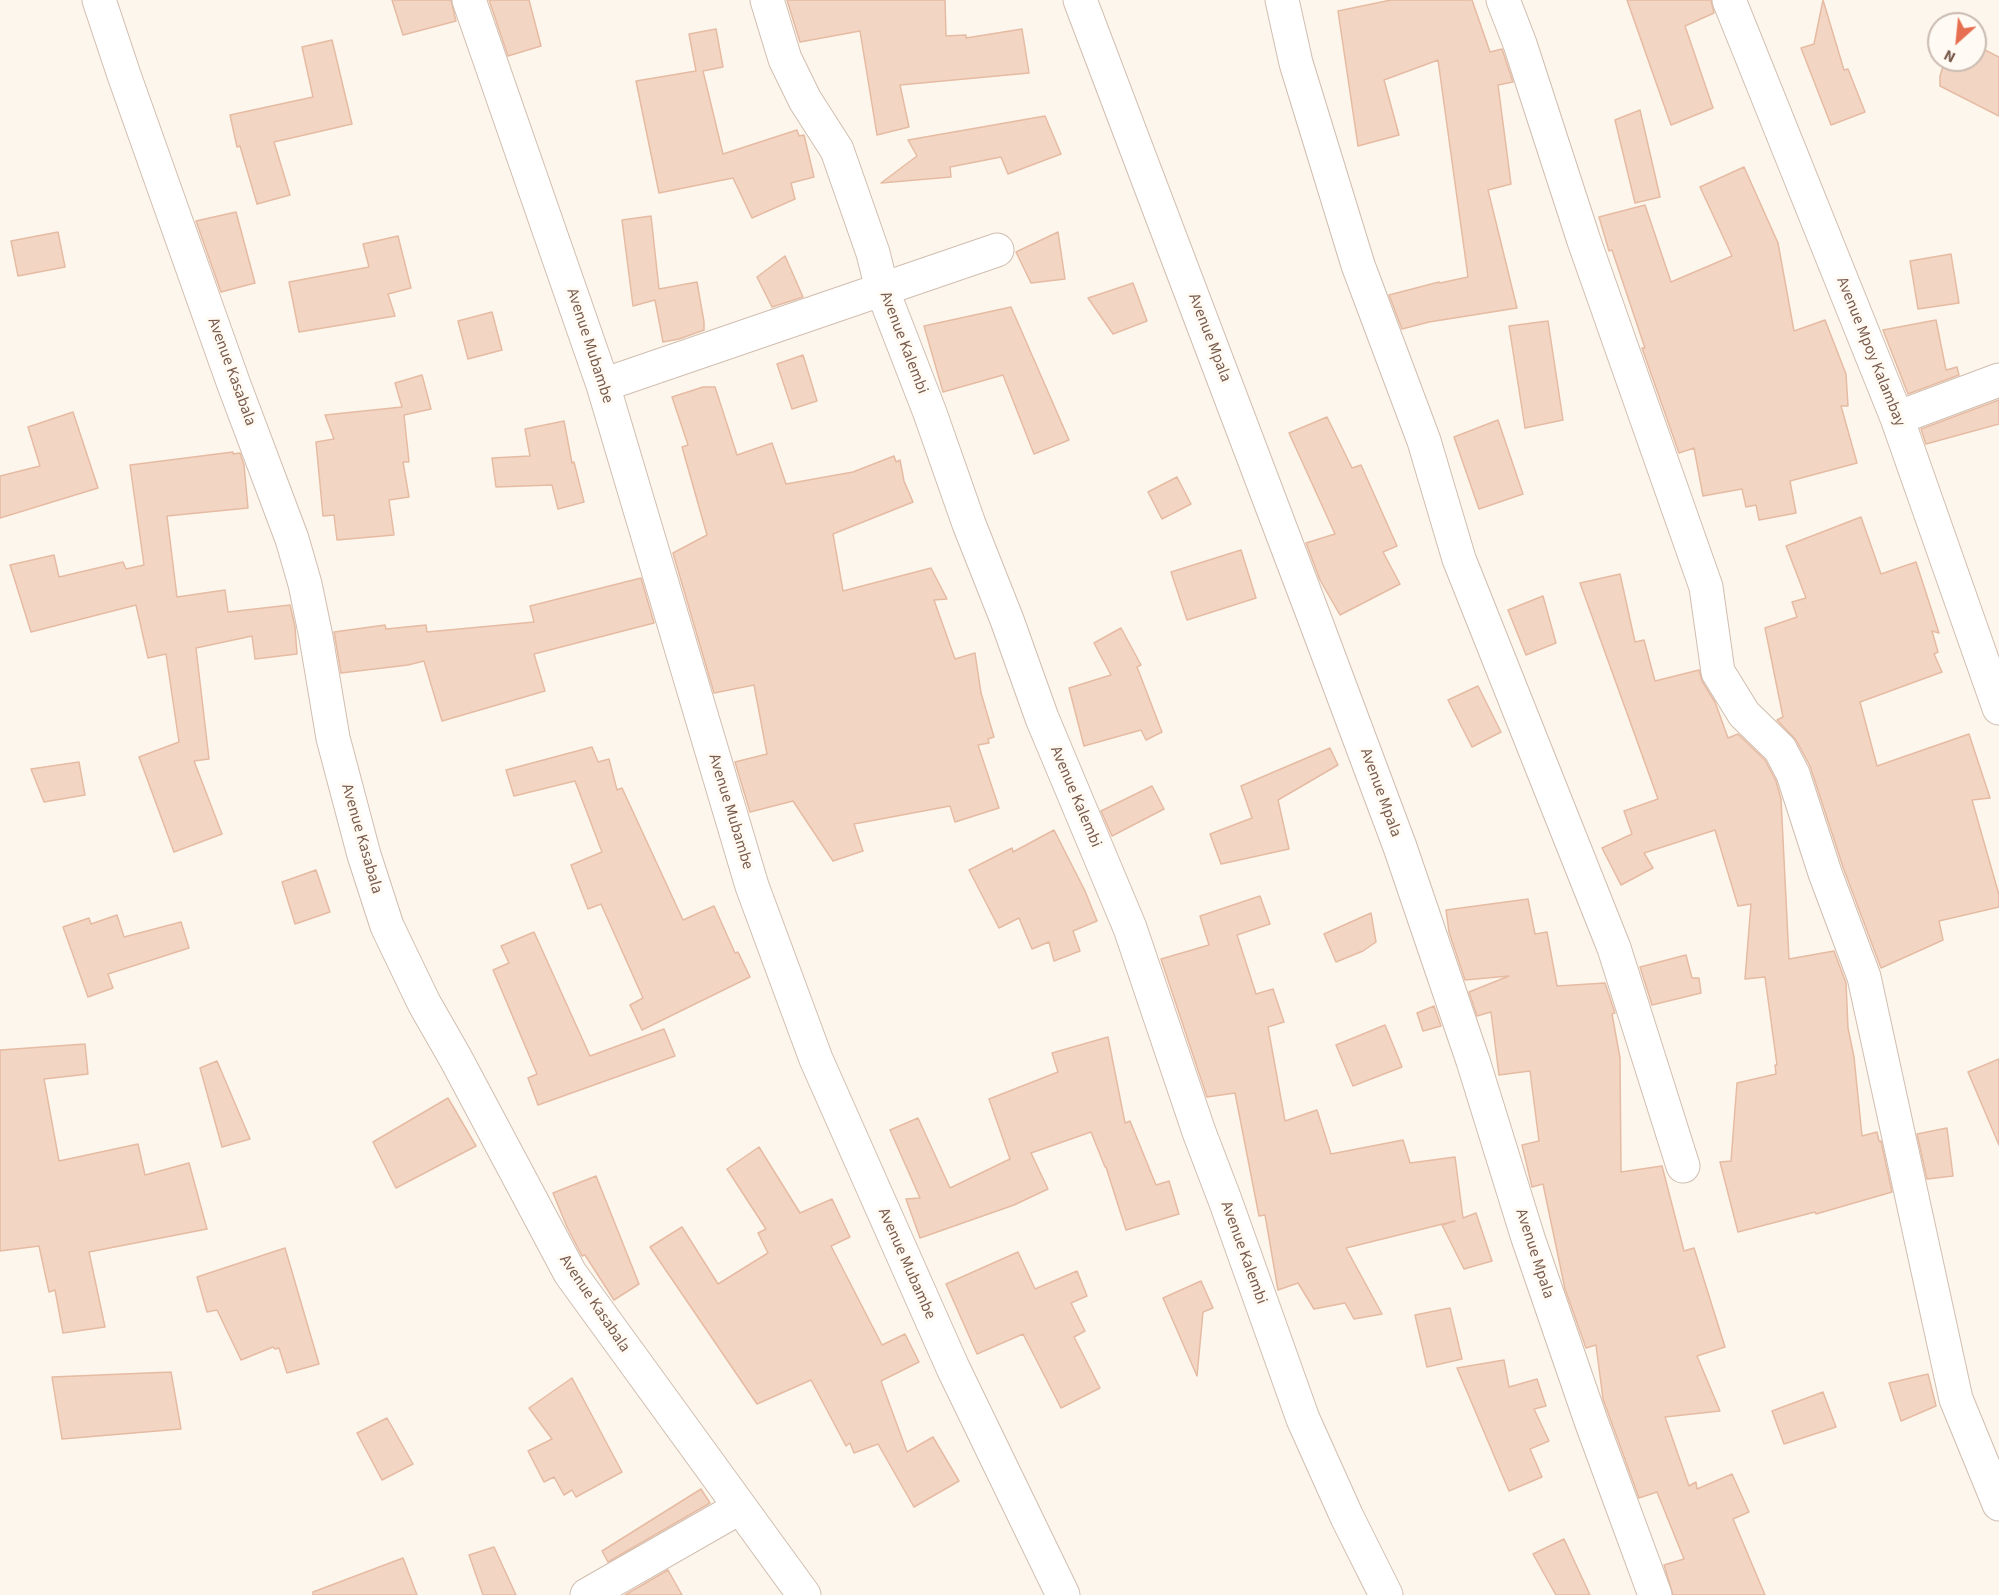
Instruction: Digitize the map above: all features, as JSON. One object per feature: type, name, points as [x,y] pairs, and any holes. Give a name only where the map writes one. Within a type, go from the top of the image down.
[{"type":"street","name":"Avenue Kasabala","points":[[99,0],[292,539],[305,584],[316,637],[333,738],[364,855],[387,926],[424,1003],[570,1273],[804,1595]]},
{"type":"street","name":"Avenue Mubambe","points":[[469,0],[603,385],[752,886],[816,1059],[953,1368],[1063,1595]]},
{"type":"street","name":"Avenue Kalembi","points":[[767,0],[785,59],[805,100],[837,150],[873,253],[882,290],[926,402],[1042,718],[1130,928],[1199,1132],[1303,1419],[1347,1517],[1386,1595]]},
{"type":"street","name":"Avenue Mpala","points":[[1080,0],[1400,847],[1473,1061],[1528,1238],[1591,1421],[1655,1595]]},
{"type":"street","points":[[1282,0],[1296,63],[1358,265],[1424,441],[1459,559],[1614,948],[1683,1166]]},
{"type":"street","points":[[1503,0],[1520,44],[1584,241],[1706,587],[1718,672],[1744,714],[1780,749],[1793,774],[1825,873],[1864,977],[1956,1399],[1999,1504]]},
{"type":"street","name":"Avenue Mpoy Kalambay","points":[[1729,0],[1897,418],[1999,708]]},
{"type":"street","points":[[603,385],[997,250]]},
{"type":"street","points":[[1897,418],[1999,380]]},
{"type":"street","points":[[587,1595],[739,1508]]},
{"type":"building","points":[[392,0],[451,0],[456,21],[403,35]]},
{"type":"building","points":[[489,0],[529,0],[541,46],[508,56]]},
{"type":"building","points":[[787,0],[945,0],[946,36],[966,35],[966,38],[1022,29],[1029,73],[900,85],[909,127],[877,135],[860,31],[800,42]]},
{"type":"building","points":[[1391,0],[1472,0],[1490,52],[1502,49],[1513,82],[1498,85],[1511,184],[1488,190],[1517,308],[1429,322],[1402,329],[1389,295],[1468,277],[1438,60],[1384,80],[1399,135],[1358,146],[1338,11]]},
{"type":"building","points":[[1627,0],[1711,0],[1714,13],[1685,26],[1713,108],[1671,125]]},
{"type":"building","points":[[1823,0],[1844,70],[1848,69],[1865,112],[1831,125],[1801,48],[1814,44]]},
{"type":"building","points":[[716,29],[723,67],[703,71],[723,154],[797,130],[799,136],[804,135],[814,177],[791,183],[795,199],[752,218],[733,178],[659,193],[636,81],[696,71],[689,34]]},
{"type":"building","points":[[332,40],[352,124],[274,142],[290,195],[257,204],[240,146],[237,147],[230,115],[313,97],[302,47]]},
{"type":"building","points":[[1987,51],[1999,57],[1999,116],[1940,86],[1941,72],[1987,72]]},
{"type":"building","points":[[1640,110],[1660,197],[1635,203],[1615,120]]},
{"type":"building","points":[[1045,116],[1061,154],[1008,174],[1001,157],[950,167],[951,177],[881,183],[917,156],[908,140]]},
{"type":"building","points":[[1744,167],[1778,243],[1794,331],[1825,320],[1846,374],[1848,406],[1841,406],[1857,463],[1790,481],[1796,513],[1759,520],[1756,505],[1746,507],[1742,489],[1703,496],[1694,448],[1679,453],[1599,217],[1645,205],[1671,282],[1732,256],[1700,187]]},
{"type":"building","points":[[236,212],[255,283],[221,292],[196,221]]},
{"type":"building","points":[[651,216],[659,289],[697,282],[704,322],[704,330],[663,342],[655,300],[633,306],[622,220]]},
{"type":"building","points":[[58,232],[65,267],[18,276],[11,241]]},
{"type":"building","points":[[1058,232],[1065,279],[1031,283],[1016,252]]},
{"type":"building","points":[[398,236],[411,288],[388,294],[395,316],[299,332],[289,282],[369,267],[363,244]]},
{"type":"building","points":[[1951,254],[1959,303],[1918,309],[1910,261]]},
{"type":"building","points":[[785,256],[803,297],[772,307],[757,277]]},
{"type":"building","points":[[1133,283],[1147,321],[1113,334],[1088,298]]},
{"type":"building","points":[[1011,307],[1069,440],[1034,454],[1003,375],[943,392],[924,326]]},
{"type":"building","points":[[492,312],[502,350],[468,359],[458,321]]},
{"type":"building","points":[[1936,320],[1946,370],[1957,367],[1959,375],[1908,394],[1883,330]]},
{"type":"building","points":[[1548,321],[1563,420],[1525,428],[1509,326]]},
{"type":"building","points":[[803,355],[817,401],[792,409],[777,364]]},
{"type":"building","points":[[422,375],[431,409],[404,415],[409,462],[403,462],[409,497],[389,500],[394,535],[337,540],[334,515],[323,516],[316,442],[334,439],[325,415],[402,407],[395,383]]},
{"type":"building","points":[[703,387],[715,387],[737,455],[772,443],[786,484],[853,472],[894,456],[896,462],[900,460],[904,481],[913,502],[833,534],[843,591],[931,568],[947,599],[934,600],[955,659],[975,653],[981,693],[994,737],[988,739],[989,743],[978,745],[999,808],[955,822],[950,806],[854,824],[863,851],[833,861],[793,801],[750,812],[735,762],[767,754],[754,685],[714,693],[673,553],[707,535],[682,447],[688,445],[672,397]]},
{"type":"building","points":[[1999,400],[1999,424],[1926,444],[1921,429]]},
{"type":"building","points":[[73,412],[98,488],[0,518],[0,476],[40,466],[28,427]]},
{"type":"building","points":[[1327,417],[1352,468],[1361,465],[1397,546],[1383,552],[1400,584],[1340,615],[1320,580],[1306,543],[1335,534],[1289,433]]},
{"type":"building","points":[[1498,420],[1523,494],[1479,509],[1454,437]]},
{"type":"building","points":[[564,421],[572,463],[574,462],[584,502],[558,509],[552,485],[496,487],[492,458],[530,456],[525,429]]},
{"type":"building","points":[[233,452],[233,454],[240,453],[244,465],[248,508],[167,516],[177,597],[225,590],[228,612],[290,605],[295,627],[297,654],[255,659],[252,636],[196,648],[209,759],[194,761],[222,834],[174,852],[139,757],[179,742],[166,654],[148,658],[136,605],[31,632],[10,565],[54,555],[59,577],[123,562],[126,569],[144,565],[130,465]]},
{"type":"building","points":[[1177,477],[1191,504],[1162,519],[1148,492]]},
{"type":"building","points":[[1861,517],[1881,574],[1916,562],[1939,633],[1932,631],[1938,652],[1934,654],[1942,672],[1860,702],[1877,766],[1969,734],[1990,798],[1972,800],[1999,895],[1999,907],[1939,921],[1943,940],[1881,968],[1843,867],[1810,766],[1796,740],[1777,720],[1783,717],[1765,628],[1797,617],[1792,602],[1806,598],[1786,546]]},
{"type":"building","points":[[1241,550],[1256,598],[1187,620],[1171,572]]},
{"type":"building","points":[[1620,574],[1635,642],[1644,640],[1655,681],[1699,670],[1702,681],[1715,702],[1728,738],[1738,734],[1765,760],[1776,781],[1781,799],[1789,959],[1834,951],[1846,983],[1848,1028],[1854,1057],[1862,1136],[1877,1132],[1892,1192],[1816,1214],[1815,1212],[1738,1232],[1720,1162],[1731,1161],[1737,1083],[1776,1074],[1775,1065],[1777,1065],[1765,977],[1745,979],[1751,904],[1738,906],[1715,830],[1644,853],[1653,868],[1621,885],[1602,848],[1632,834],[1624,811],[1658,799],[1580,583]]},
{"type":"building","points":[[641,578],[654,623],[534,654],[545,691],[442,721],[424,661],[341,673],[334,632],[385,625],[386,629],[426,625],[427,632],[534,622],[530,606]]},
{"type":"building","points":[[1543,596],[1556,643],[1526,655],[1508,610]]},
{"type":"building","points":[[1121,628],[1141,665],[1137,667],[1162,732],[1146,740],[1141,730],[1084,746],[1069,688],[1111,675],[1094,643]]},
{"type":"building","points":[[1478,686],[1501,732],[1472,747],[1448,700]]},
{"type":"building","points":[[592,747],[598,762],[609,759],[617,790],[622,788],[683,920],[714,906],[735,953],[738,952],[750,977],[642,1030],[630,1005],[643,998],[601,904],[588,909],[571,865],[602,852],[575,781],[514,796],[506,770]]},
{"type":"building","points":[[1330,748],[1338,765],[1278,800],[1289,849],[1221,864],[1210,834],[1252,818],[1241,786]]},
{"type":"building","points":[[79,762],[85,795],[44,802],[31,769]]},
{"type":"building","points":[[1152,786],[1164,809],[1112,836],[1101,811]]},
{"type":"building","points":[[1054,830],[1085,891],[1097,921],[1073,931],[1080,951],[1054,961],[1049,942],[1032,949],[1019,918],[999,928],[969,870],[1012,848],[1013,852]]},
{"type":"building","points":[[316,870],[330,912],[295,924],[282,882]]},
{"type":"building","points":[[1260,896],[1270,924],[1237,935],[1256,994],[1273,989],[1284,1022],[1268,1027],[1285,1121],[1317,1110],[1331,1154],[1403,1140],[1410,1163],[1455,1157],[1463,1218],[1476,1213],[1492,1261],[1464,1269],[1442,1225],[1455,1221],[1346,1248],[1382,1314],[1354,1319],[1345,1303],[1314,1309],[1298,1283],[1278,1290],[1265,1215],[1259,1216],[1235,1093],[1207,1097],[1161,959],[1209,945],[1200,916]]},
{"type":"building","points":[[1528,899],[1535,934],[1547,932],[1557,986],[1605,983],[1615,1013],[1612,1014],[1620,1058],[1621,1172],[1662,1166],[1684,1251],[1694,1248],[1725,1347],[1697,1356],[1720,1411],[1665,1417],[1689,1486],[1696,1482],[1697,1489],[1732,1474],[1749,1512],[1733,1519],[1765,1595],[1673,1595],[1664,1565],[1684,1559],[1657,1492],[1639,1498],[1603,1399],[1596,1345],[1586,1348],[1565,1289],[1543,1184],[1532,1187],[1522,1145],[1539,1141],[1530,1071],[1499,1075],[1491,1012],[1477,1016],[1469,992],[1509,976],[1465,980],[1449,932],[1446,910]]},
{"type":"building","points":[[1371,913],[1376,942],[1363,951],[1336,962],[1324,934]]},
{"type":"building","points":[[117,915],[124,937],[181,922],[189,948],[108,974],[113,988],[88,997],[63,927],[89,918],[91,924]]},
{"type":"building","points":[[534,932],[590,1056],[664,1029],[675,1056],[538,1105],[528,1078],[537,1074],[493,970],[509,963],[501,946]]},
{"type":"building","points":[[1686,955],[1692,978],[1699,978],[1701,993],[1652,1005],[1640,967]]},
{"type":"building","points":[[1434,1006],[1441,1026],[1423,1031],[1417,1013]]},
{"type":"building","points":[[1385,1025],[1402,1067],[1353,1086],[1336,1045]]},
{"type":"building","points":[[1108,1037],[1125,1123],[1130,1121],[1156,1185],[1169,1181],[1179,1214],[1126,1230],[1106,1167],[1091,1132],[1031,1153],[1048,1189],[1014,1205],[920,1238],[906,1199],[920,1198],[890,1130],[918,1118],[950,1188],[1010,1159],[989,1099],[1058,1072],[1052,1053]]},
{"type":"building","points":[[85,1044],[88,1074],[44,1079],[59,1161],[138,1144],[145,1175],[189,1163],[207,1229],[89,1252],[105,1327],[63,1333],[55,1290],[49,1292],[39,1246],[0,1251],[0,1050]]},
{"type":"building","points":[[1999,1059],[1999,1145],[1968,1072]]},
{"type":"building","points":[[217,1061],[250,1139],[222,1147],[200,1068]]},
{"type":"building","points":[[448,1098],[476,1146],[396,1188],[373,1142]]},
{"type":"building","points":[[1947,1128],[1953,1176],[1927,1179],[1917,1134]]},
{"type":"building","points":[[759,1147],[800,1213],[832,1199],[850,1237],[831,1246],[882,1345],[905,1334],[919,1362],[881,1381],[907,1452],[933,1437],[959,1481],[914,1507],[878,1444],[854,1453],[850,1443],[846,1446],[811,1380],[757,1404],[650,1247],[682,1227],[718,1284],[768,1253],[758,1233],[766,1229],[727,1169]]},
{"type":"building","points":[[596,1176],[639,1284],[614,1300],[585,1255],[582,1256],[553,1193]]},
{"type":"building","points":[[285,1248],[319,1364],[287,1373],[279,1348],[273,1347],[241,1360],[217,1310],[207,1312],[197,1277]]},
{"type":"building","points":[[1018,1252],[1035,1289],[1077,1271],[1087,1296],[1071,1303],[1085,1331],[1074,1337],[1100,1388],[1061,1408],[1023,1334],[977,1354],[946,1284]]},
{"type":"building","points":[[1201,1281],[1213,1308],[1203,1312],[1197,1376],[1163,1298]]},
{"type":"building","points":[[1450,1308],[1462,1359],[1427,1367],[1415,1315]]},
{"type":"building","points":[[1504,1360],[1509,1387],[1537,1379],[1546,1406],[1534,1409],[1549,1441],[1530,1449],[1542,1477],[1509,1491],[1457,1368]]},
{"type":"building","points":[[171,1372],[181,1429],[62,1439],[52,1377]]},
{"type":"building","points":[[1928,1374],[1936,1406],[1901,1421],[1889,1383]]},
{"type":"building","points":[[572,1378],[622,1472],[576,1497],[572,1490],[564,1495],[554,1477],[544,1482],[528,1451],[552,1439],[529,1408]]},
{"type":"building","points":[[1823,1392],[1836,1427],[1784,1444],[1772,1411]]},
{"type":"building","points":[[387,1418],[413,1464],[382,1480],[357,1433]]},
{"type":"building","points":[[701,1489],[710,1503],[608,1562],[602,1551]]},
{"type":"building","points":[[1564,1539],[1590,1595],[1556,1595],[1533,1554]]},
{"type":"building","points":[[494,1547],[516,1595],[483,1595],[469,1555]]},
{"type":"building","points":[[403,1558],[417,1595],[313,1595],[313,1592]]},
{"type":"building","points":[[668,1570],[682,1595],[625,1595]]}]
